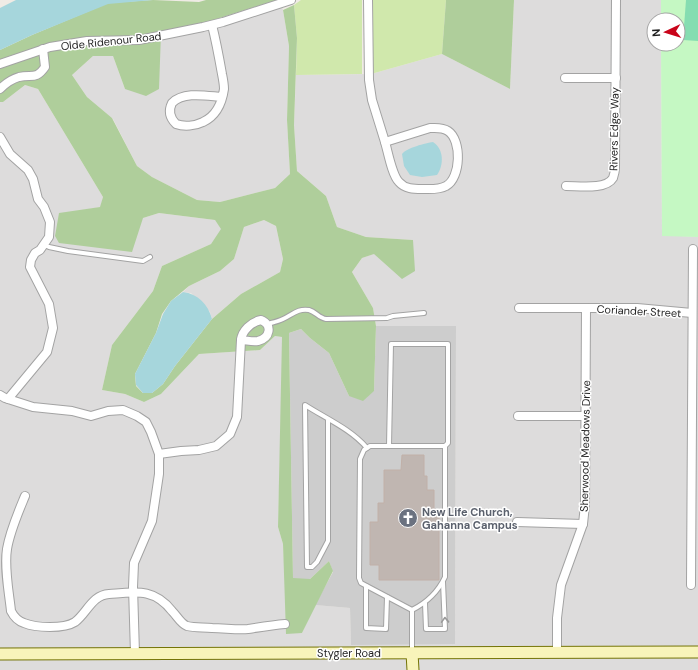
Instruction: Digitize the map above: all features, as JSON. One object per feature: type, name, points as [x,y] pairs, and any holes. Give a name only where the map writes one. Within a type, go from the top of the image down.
[{"type":"main road","name":"Stygler Road","points":[[0,654],[698,652]]},
{"type":"main road","points":[[412,653],[413,670]]},
{"type":"street","name":"Olde Ridenour Road","points":[[0,64],[50,47],[87,41],[139,40],[212,25],[291,0]]},
{"type":"street","points":[[368,0],[368,80],[372,100],[384,142],[394,174],[398,182],[406,187],[414,189],[436,189],[447,186],[454,178],[457,168],[457,148],[455,139],[448,132],[440,128],[430,128],[384,142]]},
{"type":"street","name":"Rivers Edge Way","points":[[566,186],[598,186],[606,184],[613,178],[615,168],[616,0]]},
{"type":"street","points":[[212,25],[217,44],[224,88],[222,97],[218,110],[210,118],[189,126],[176,124],[170,117],[169,110],[172,103],[182,97],[222,97]]},
{"type":"street","points":[[0,89],[7,83],[19,77],[32,77],[40,74],[45,67],[43,49]]},
{"type":"street","name":"Rivers Edge Way","points":[[565,78],[616,78]]},
{"type":"street","points":[[0,137],[10,154],[28,170],[33,179],[38,199],[50,222],[49,237],[31,260],[30,267],[49,304],[53,328],[47,352],[8,400]]},
{"type":"street","points":[[691,585],[693,249]]},
{"type":"street","name":"Coriander Street","points":[[519,308],[637,308],[692,313]]},
{"type":"street","name":"Sherwood Meadows Drive","points":[[557,653],[557,618],[561,584],[583,524],[586,308]]},
{"type":"street","points":[[159,454],[199,450],[216,446],[230,434],[237,417],[241,335],[256,321],[261,320],[266,322],[269,332],[266,336],[259,341],[241,340]]},
{"type":"street","points":[[0,395],[8,400],[33,407],[72,411],[91,416],[108,411],[123,410],[146,422],[159,454],[159,474],[152,521],[134,562],[134,654]]},
{"type":"street","points":[[518,416],[585,416]]},
{"type":"street","points":[[25,496],[10,535],[6,550],[6,565],[11,611],[15,618],[24,623],[44,627],[66,626],[78,619],[98,597],[105,594],[133,592],[158,597],[165,602],[186,626],[247,629],[285,624]]},
{"type":"street","points":[[517,522],[583,524]]},
{"type":"lane","points":[[44,244],[49,247],[68,251],[143,261],[150,257]]},
{"type":"lane","points":[[268,327],[271,323],[285,319],[293,312],[299,310],[310,310],[326,319],[387,318],[424,313]]},
{"type":"lane","points":[[389,446],[391,344],[448,344],[448,443],[445,446],[445,577],[425,604],[412,610]]},
{"type":"lane","points":[[328,420],[328,542],[317,562],[312,566],[307,567],[305,405],[359,439],[367,448]]},
{"type":"lane","points":[[412,610],[361,583],[359,578],[360,459],[364,450],[370,446],[445,446]]},
{"type":"lane","points":[[425,604],[426,629],[445,629],[443,581]]},
{"type":"lane","points":[[366,586],[366,628],[386,629],[387,597]]},
{"type":"lane","points":[[412,610],[412,653]]},
{"type":"shaded area","points":[[280,0],[283,10],[289,46],[287,120],[290,174],[275,188],[220,202],[197,200],[152,177],[137,166],[113,119],[87,97],[72,75],[93,56],[113,56],[125,89],[161,33],[207,22]]},
{"type":"shaded area","points":[[514,0],[661,0],[661,12],[646,12],[646,52],[661,52],[662,235],[698,237],[698,670],[0,670],[0,102],[3,102],[25,85],[38,89],[103,197],[101,207],[59,214],[143,218],[159,213],[215,220],[222,229],[211,244],[162,266],[153,291],[112,345],[102,390],[125,394],[144,402],[161,394],[199,354],[260,350],[275,336],[283,337],[278,527],[283,544],[285,577],[302,633],[315,605],[350,608],[351,644],[455,644],[456,327],[376,326],[373,308],[352,272],[362,258],[413,240],[366,237],[337,227],[326,196],[297,171],[294,125],[296,75],[371,74],[442,54],[510,89]]},
{"type":"shaded area","points":[[264,220],[276,226],[283,259],[280,272],[241,294],[212,319],[210,312],[191,293],[183,292],[189,286],[220,271],[234,259],[244,227]]},
{"type":"shaded area","points":[[376,326],[456,326],[455,644],[351,645],[350,608],[315,605],[333,572],[329,561],[310,579],[293,579],[289,333],[301,329],[329,353],[349,396],[374,391]]},
{"type":"green space","points":[[153,0],[199,2],[206,0],[277,0],[207,22],[161,33],[159,89],[146,96],[125,89],[113,56],[93,56],[72,75],[87,97],[112,118],[137,166],[152,177],[197,200],[220,202],[275,188],[290,174],[287,120],[289,46],[283,10],[294,5],[297,38],[294,125],[297,171],[326,196],[337,227],[366,237],[413,240],[415,271],[402,279],[374,254],[362,258],[352,272],[373,308],[376,326],[374,391],[363,401],[349,396],[329,353],[301,329],[289,333],[293,578],[310,579],[329,561],[333,571],[302,633],[286,634],[283,544],[278,527],[282,337],[275,336],[260,350],[199,354],[161,394],[144,402],[125,394],[102,390],[112,345],[153,291],[162,266],[211,244],[221,229],[215,220],[159,213],[143,218],[132,252],[59,243],[55,236],[59,213],[100,207],[103,197],[38,89],[25,85],[3,102],[0,102],[0,50],[108,3]],"holes":[[[264,220],[276,226],[283,259],[280,272],[241,294],[212,319],[175,366],[163,384],[152,393],[143,393],[136,386],[135,374],[156,333],[162,314],[171,301],[189,286],[220,271],[234,259],[244,227]]]},
{"type":"green space","points":[[301,0],[362,0],[362,74],[296,75],[297,38],[294,5]]},
{"type":"green space","points":[[372,0],[446,0],[442,54],[371,74]]},
{"type":"green space","points":[[446,0],[514,0],[510,89],[442,54]]},
{"type":"green space","points":[[661,0],[698,0],[698,237],[662,236],[661,52],[686,52],[686,12],[661,12]]},
{"type":"green space","points":[[686,0],[698,0],[698,41],[686,40]]},
{"type":"water","points":[[16,0],[153,0],[108,4],[32,35],[0,50],[0,8]]},
{"type":"water","points":[[433,142],[437,145],[442,157],[441,167],[437,175],[422,177],[410,175],[404,166],[402,154],[412,148]]},
{"type":"water","points":[[183,292],[198,297],[205,304],[212,319],[175,366],[163,384],[152,393],[143,393],[136,385],[135,374],[156,333],[163,314],[171,301]]},
{"type":"building","name":"New Life Church, Gahanna Campus","points":[[402,455],[424,455],[424,476],[427,476],[427,490],[434,490],[434,514],[439,514],[439,580],[379,580],[379,565],[370,565],[370,522],[378,522],[378,503],[384,503],[384,470],[401,470]]},
{"type":"place","name":"New Life Church, Gahanna Campus","points":[[408,518]]}]
